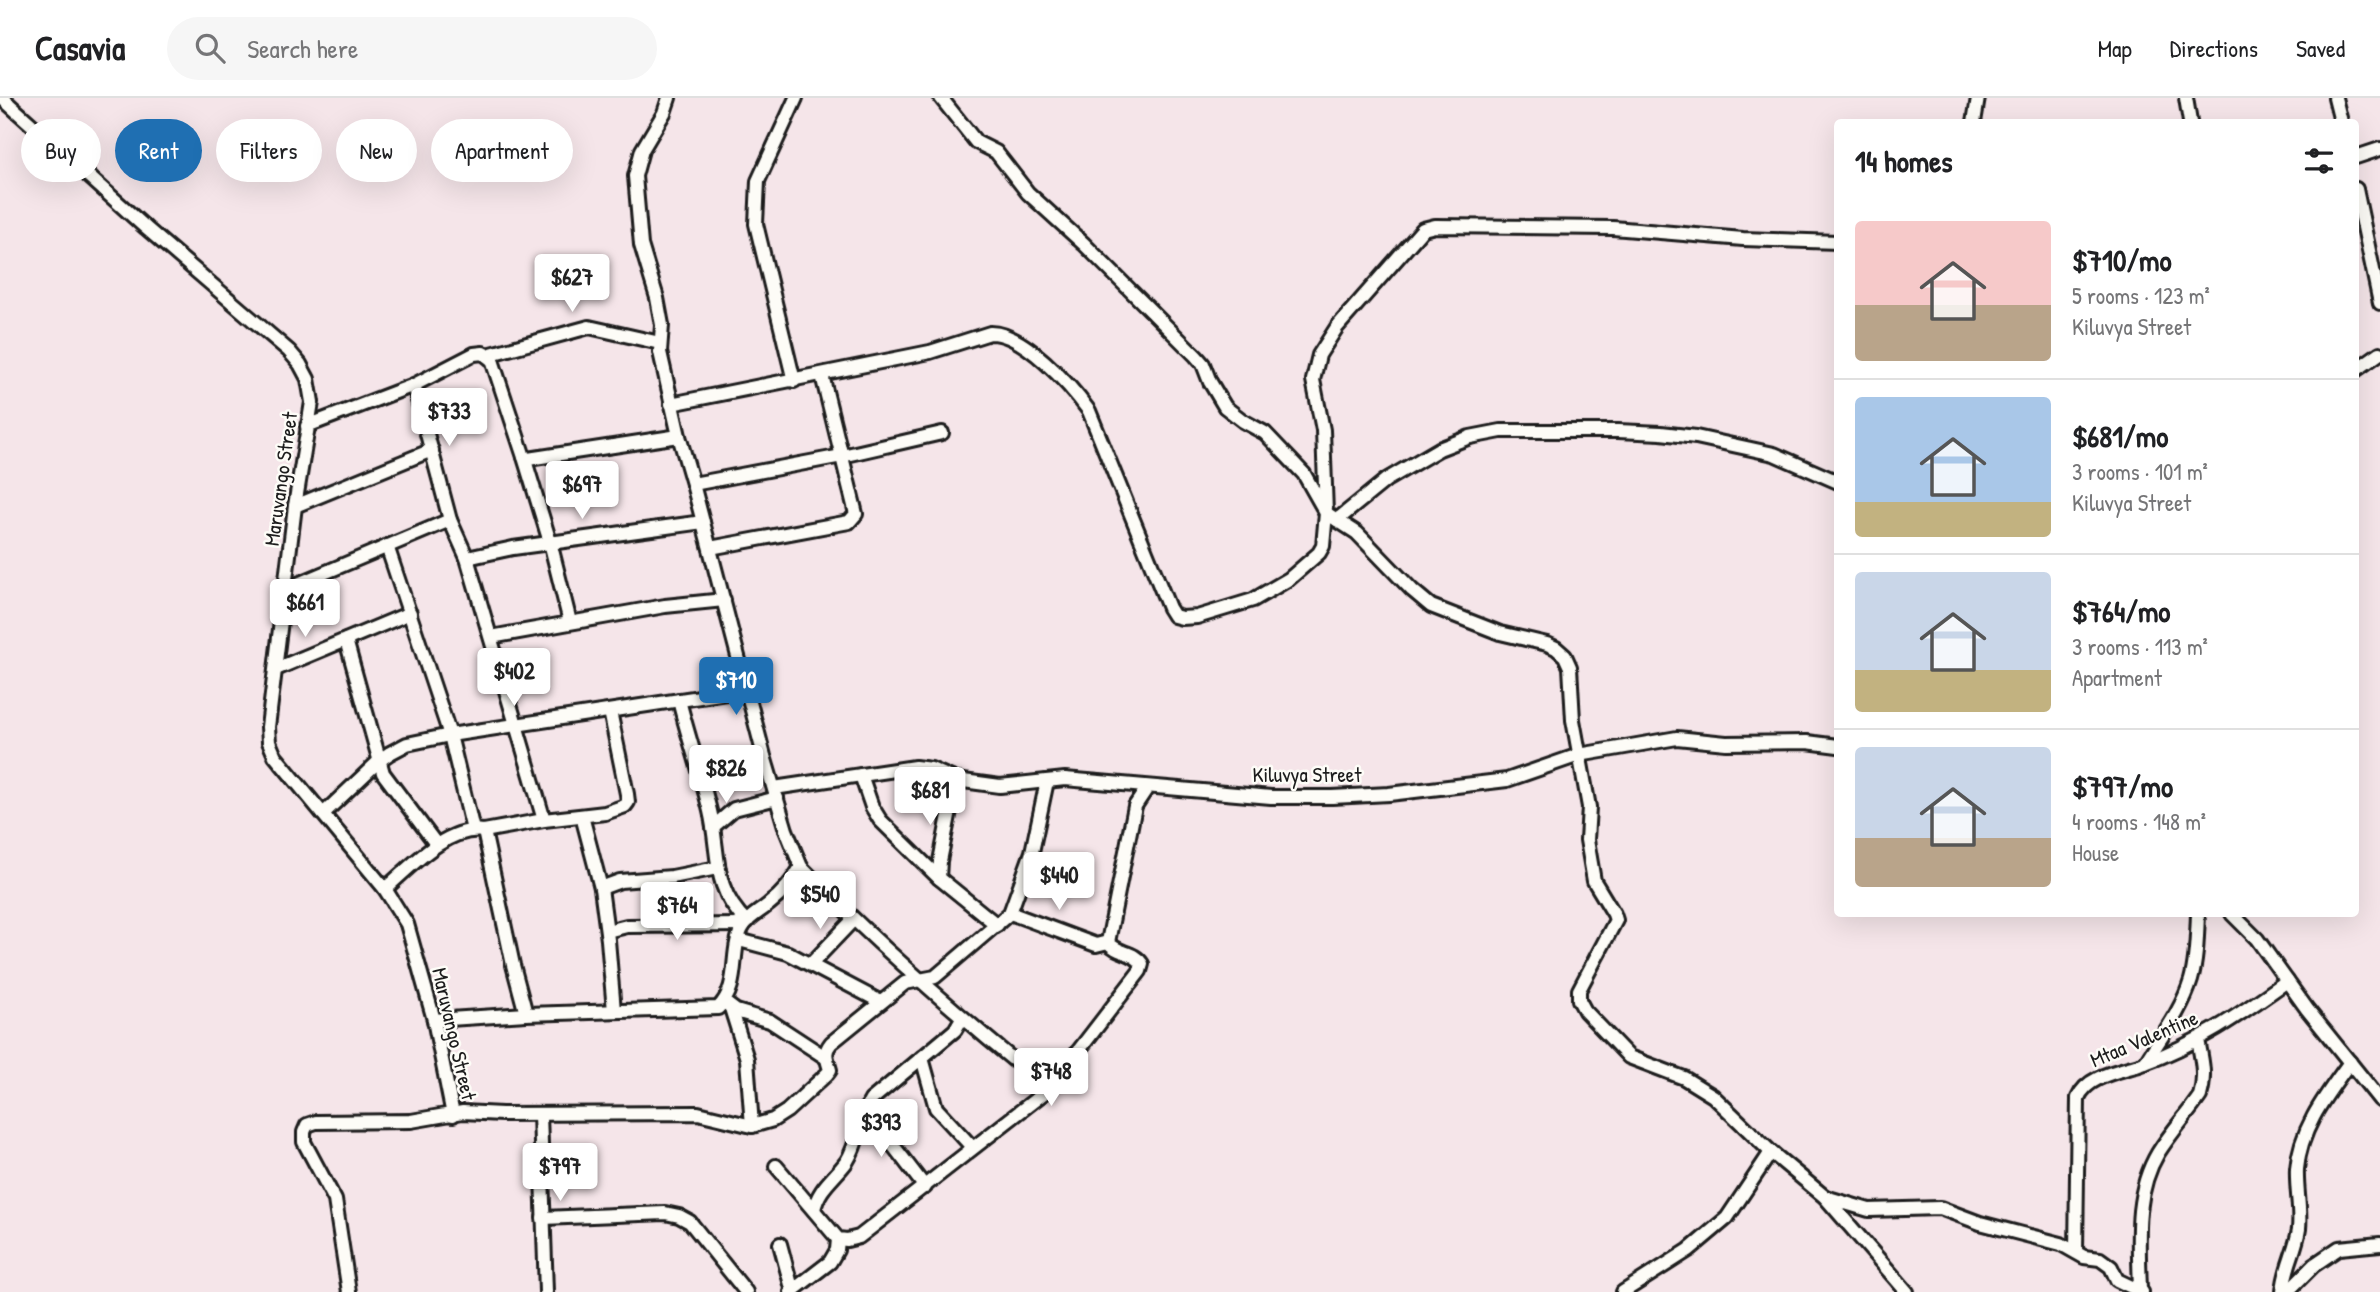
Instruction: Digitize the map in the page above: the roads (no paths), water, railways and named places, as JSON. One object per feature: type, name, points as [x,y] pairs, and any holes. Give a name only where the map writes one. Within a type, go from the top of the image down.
[{"type":"street","name":"Maruvango Street","points":[[2,98],[146,228],[289,351],[308,379],[312,402],[295,506],[268,727],[269,742],[280,762],[385,889],[407,925],[434,1020],[453,1115]]},
{"type":"street","points":[[669,98],[664,113],[642,150],[635,176],[641,245],[657,298],[662,325],[662,363],[678,436],[694,484],[746,690],[786,830],[801,867],[853,920],[962,1018],[1049,1089]]},
{"type":"street","points":[[794,381],[756,225],[758,181],[796,98]]},
{"type":"street","points":[[941,98],[965,131],[976,142],[996,152],[1028,193],[1084,244],[1196,356],[1203,364],[1225,407],[1242,421],[1265,433],[1304,474],[1332,516],[1357,533],[1412,590],[1431,606],[1500,633],[1547,644],[1565,656],[1570,667],[1573,720],[1589,807],[1587,840],[1594,881],[1616,920],[1583,978],[1579,1000],[1585,1011],[1629,1057],[1684,1078],[1713,1096],[1771,1152],[1825,1197],[1907,1292]]},
{"type":"street","points":[[1974,119],[1978,98]]},
{"type":"street","points":[[2186,98],[2190,119]]},
{"type":"street","points":[[2335,98],[2340,119]]},
{"type":"street","points":[[2359,156],[2380,149]]},
{"type":"street","points":[[2359,203],[2380,303]]},
{"type":"street","points":[[671,404],[930,352],[997,332],[1028,348],[1073,388],[1089,411],[1168,608],[1174,615],[1182,618],[1197,617],[1253,600],[1290,579],[1324,546],[1332,516],[1323,430],[1313,380],[1319,355],[1337,327],[1423,229],[1435,226],[1612,228],[1744,239],[1834,242]]},
{"type":"street","points":[[307,426],[414,385],[474,354],[487,355],[589,327],[660,342]]},
{"type":"street","points":[[2359,368],[2380,353]]},
{"type":"street","points":[[487,355],[492,360],[524,457],[550,542],[570,622]]},
{"type":"street","points":[[710,548],[849,522],[856,514],[822,375]]},
{"type":"street","points":[[414,385],[450,520],[467,558],[544,820]]},
{"type":"street","points":[[1332,516],[1439,449],[1470,437],[1501,431],[1640,432],[1696,437],[1774,454],[1834,480]]},
{"type":"street","points":[[694,484],[842,456],[942,433]]},
{"type":"street","points":[[524,457],[534,460],[678,436]]},
{"type":"street","points":[[295,506],[432,450]]},
{"type":"street","points":[[286,589],[450,520]]},
{"type":"street","points":[[467,558],[550,542],[703,522]]},
{"type":"street","points":[[387,546],[450,735],[526,1014]]},
{"type":"street","points":[[491,637],[570,622],[724,600]]},
{"type":"street","points":[[276,669],[410,613]]},
{"type":"street","points":[[346,640],[383,773],[436,844]]},
{"type":"street","points":[[323,814],[380,760],[407,744],[450,735],[746,690]]},
{"type":"street","points":[[679,700],[710,811],[717,868],[734,906],[746,923]]},
{"type":"street","points":[[385,889],[436,844],[478,831],[605,813],[625,806],[628,802],[610,711]]},
{"type":"street","name":"Kiluvya Street","points":[[713,827],[734,809],[776,793],[915,767],[931,769],[956,780],[1000,786],[1065,779],[1271,797],[1332,797],[1389,794],[1507,780],[1579,755],[1677,738],[1726,743],[1807,742],[1834,745]]},
{"type":"street","points":[[1564,759],[1586,785]]},
{"type":"street","points":[[861,775],[872,807],[880,820],[939,878],[997,925]]},
{"type":"street","points":[[939,878],[956,780]]},
{"type":"street","points":[[349,1292],[335,1200],[304,1142],[307,1125],[316,1122],[411,1121],[463,1112],[698,1113],[752,1126],[774,1120],[830,1070],[825,1057],[826,1049],[831,1043],[905,983],[935,977],[1010,913],[1032,852],[1047,781]]},
{"type":"street","points":[[1108,942],[1135,806],[1147,788]]},
{"type":"street","points":[[582,816],[601,888],[614,1011]]},
{"type":"street","points":[[752,1126],[747,1059],[728,1005],[739,940],[746,923],[771,903],[801,867]]},
{"type":"street","points":[[601,888],[620,881],[672,877],[717,868]]},
{"type":"street","points":[[1010,913],[1096,945],[1108,942]]},
{"type":"street","points":[[2144,1063],[2183,1000],[2192,979],[2198,917]]},
{"type":"street","points":[[2235,917],[2257,939],[2380,1100]]},
{"type":"street","points":[[811,964],[853,920]]},
{"type":"street","points":[[607,931],[627,926],[746,923]]},
{"type":"street","points":[[739,940],[788,953],[881,1002]]},
{"type":"street","points":[[776,1166],[838,1238],[846,1240],[859,1237],[1049,1089],[1140,971],[1140,959],[1117,950],[1108,942]]},
{"type":"street","name":"Mtaa Valentine","points":[[2076,1252],[2076,1162],[2078,1098],[2081,1091],[2090,1083],[2198,1040],[2287,981]]},
{"type":"street","points":[[434,1020],[526,1014],[711,1009],[728,1005],[770,1021],[825,1057]]},
{"type":"street","points":[[814,1210],[822,1187],[847,1160],[855,1146],[865,1109],[883,1088],[955,1030],[962,1018]]},
{"type":"street","points":[[1825,1197],[1869,1210],[1940,1208],[1980,1223],[2062,1244],[2076,1252],[2106,1262],[2117,1280],[2141,1292],[2139,1218],[2143,1188],[2157,1155],[2200,1096],[2204,1084],[2204,1069],[2198,1040]]},
{"type":"street","points":[[922,1058],[936,1108],[972,1147]]},
{"type":"street","points":[[2285,1292],[2284,1280],[2298,1233],[2297,1176],[2300,1149],[2317,1111],[2350,1062]]},
{"type":"street","points":[[865,1109],[925,1187]]},
{"type":"street","points":[[540,1114],[539,1154],[546,1292]]},
{"type":"street","points":[[1623,1292],[1689,1250],[1727,1218],[1771,1152]]},
{"type":"street","points":[[543,1218],[665,1213],[679,1216],[690,1222],[746,1292]]},
{"type":"street","points":[[780,1244],[792,1292],[830,1262],[837,1250],[838,1238]]},
{"type":"street","points":[[2285,1292],[2325,1255],[2339,1248],[2380,1244]]}]
